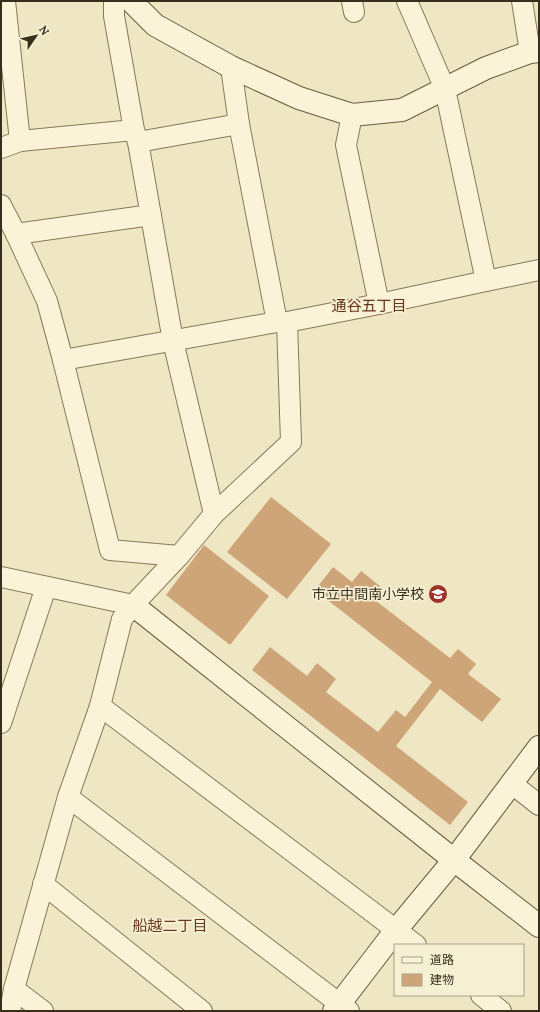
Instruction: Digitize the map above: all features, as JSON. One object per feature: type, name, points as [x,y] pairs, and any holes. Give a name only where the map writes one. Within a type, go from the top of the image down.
[{"type":"street","points":[[6,1],[20,141]]},
{"type":"street","points":[[114,1],[114,16],[173,341],[214,514]]},
{"type":"street","points":[[131,1],[155,25],[231,67],[299,98],[352,115],[402,110],[486,68],[535,51],[522,1]]},
{"type":"street","points":[[408,1],[445,89],[486,281]]},
{"type":"street","points":[[10,1011],[14,989],[68,797],[100,706],[122,619],[214,514],[291,442],[282,322],[240,124],[231,67]]},
{"type":"street","points":[[352,115],[346,145],[379,304]]},
{"type":"street","points":[[1,148],[20,141],[136,136],[240,124]]},
{"type":"street","points":[[1,205],[47,301],[110,550],[178,556]]},
{"type":"street","points":[[16,234],[151,216]]},
{"type":"street","points":[[63,360],[379,304],[539,270]]},
{"type":"street","points":[[1,577],[133,605],[539,926]]},
{"type":"street","points":[[1,724],[46,587]]},
{"type":"street","points":[[100,706],[415,944]]},
{"type":"street","points":[[68,797],[341,1009],[396,930],[454,860],[539,747]]},
{"type":"street","points":[[512,783],[539,805]]},
{"type":"street","points":[[44,884],[202,1011]]},
{"type":"street","points":[[14,989],[43,1011]]},
{"type":"street","points":[[482,996],[501,1011]]},
{"type":"building","points":[[271,497],[331,544],[287,599],[227,552]]},
{"type":"building","points":[[204,545],[269,596],[230,645],[166,595]]},
{"type":"building","points":[[333,567],[352,582],[361,571],[380,586],[371,597],[450,658],[458,649],[476,664],[468,674],[501,699],[482,722],[440,689],[396,746],[468,802],[450,825],[252,670],[270,647],[307,676],[317,663],[336,679],[326,692],[378,732],[396,710],[405,717],[432,682],[315,590]]},
{"type":"place","name":"市立中間南小学校","points":[[438,594]]},
{"type":"district","name":"通谷五丁目","points":[[369,305]]},
{"type":"district","name":"船越二丁目","points":[[170,925]]}]
